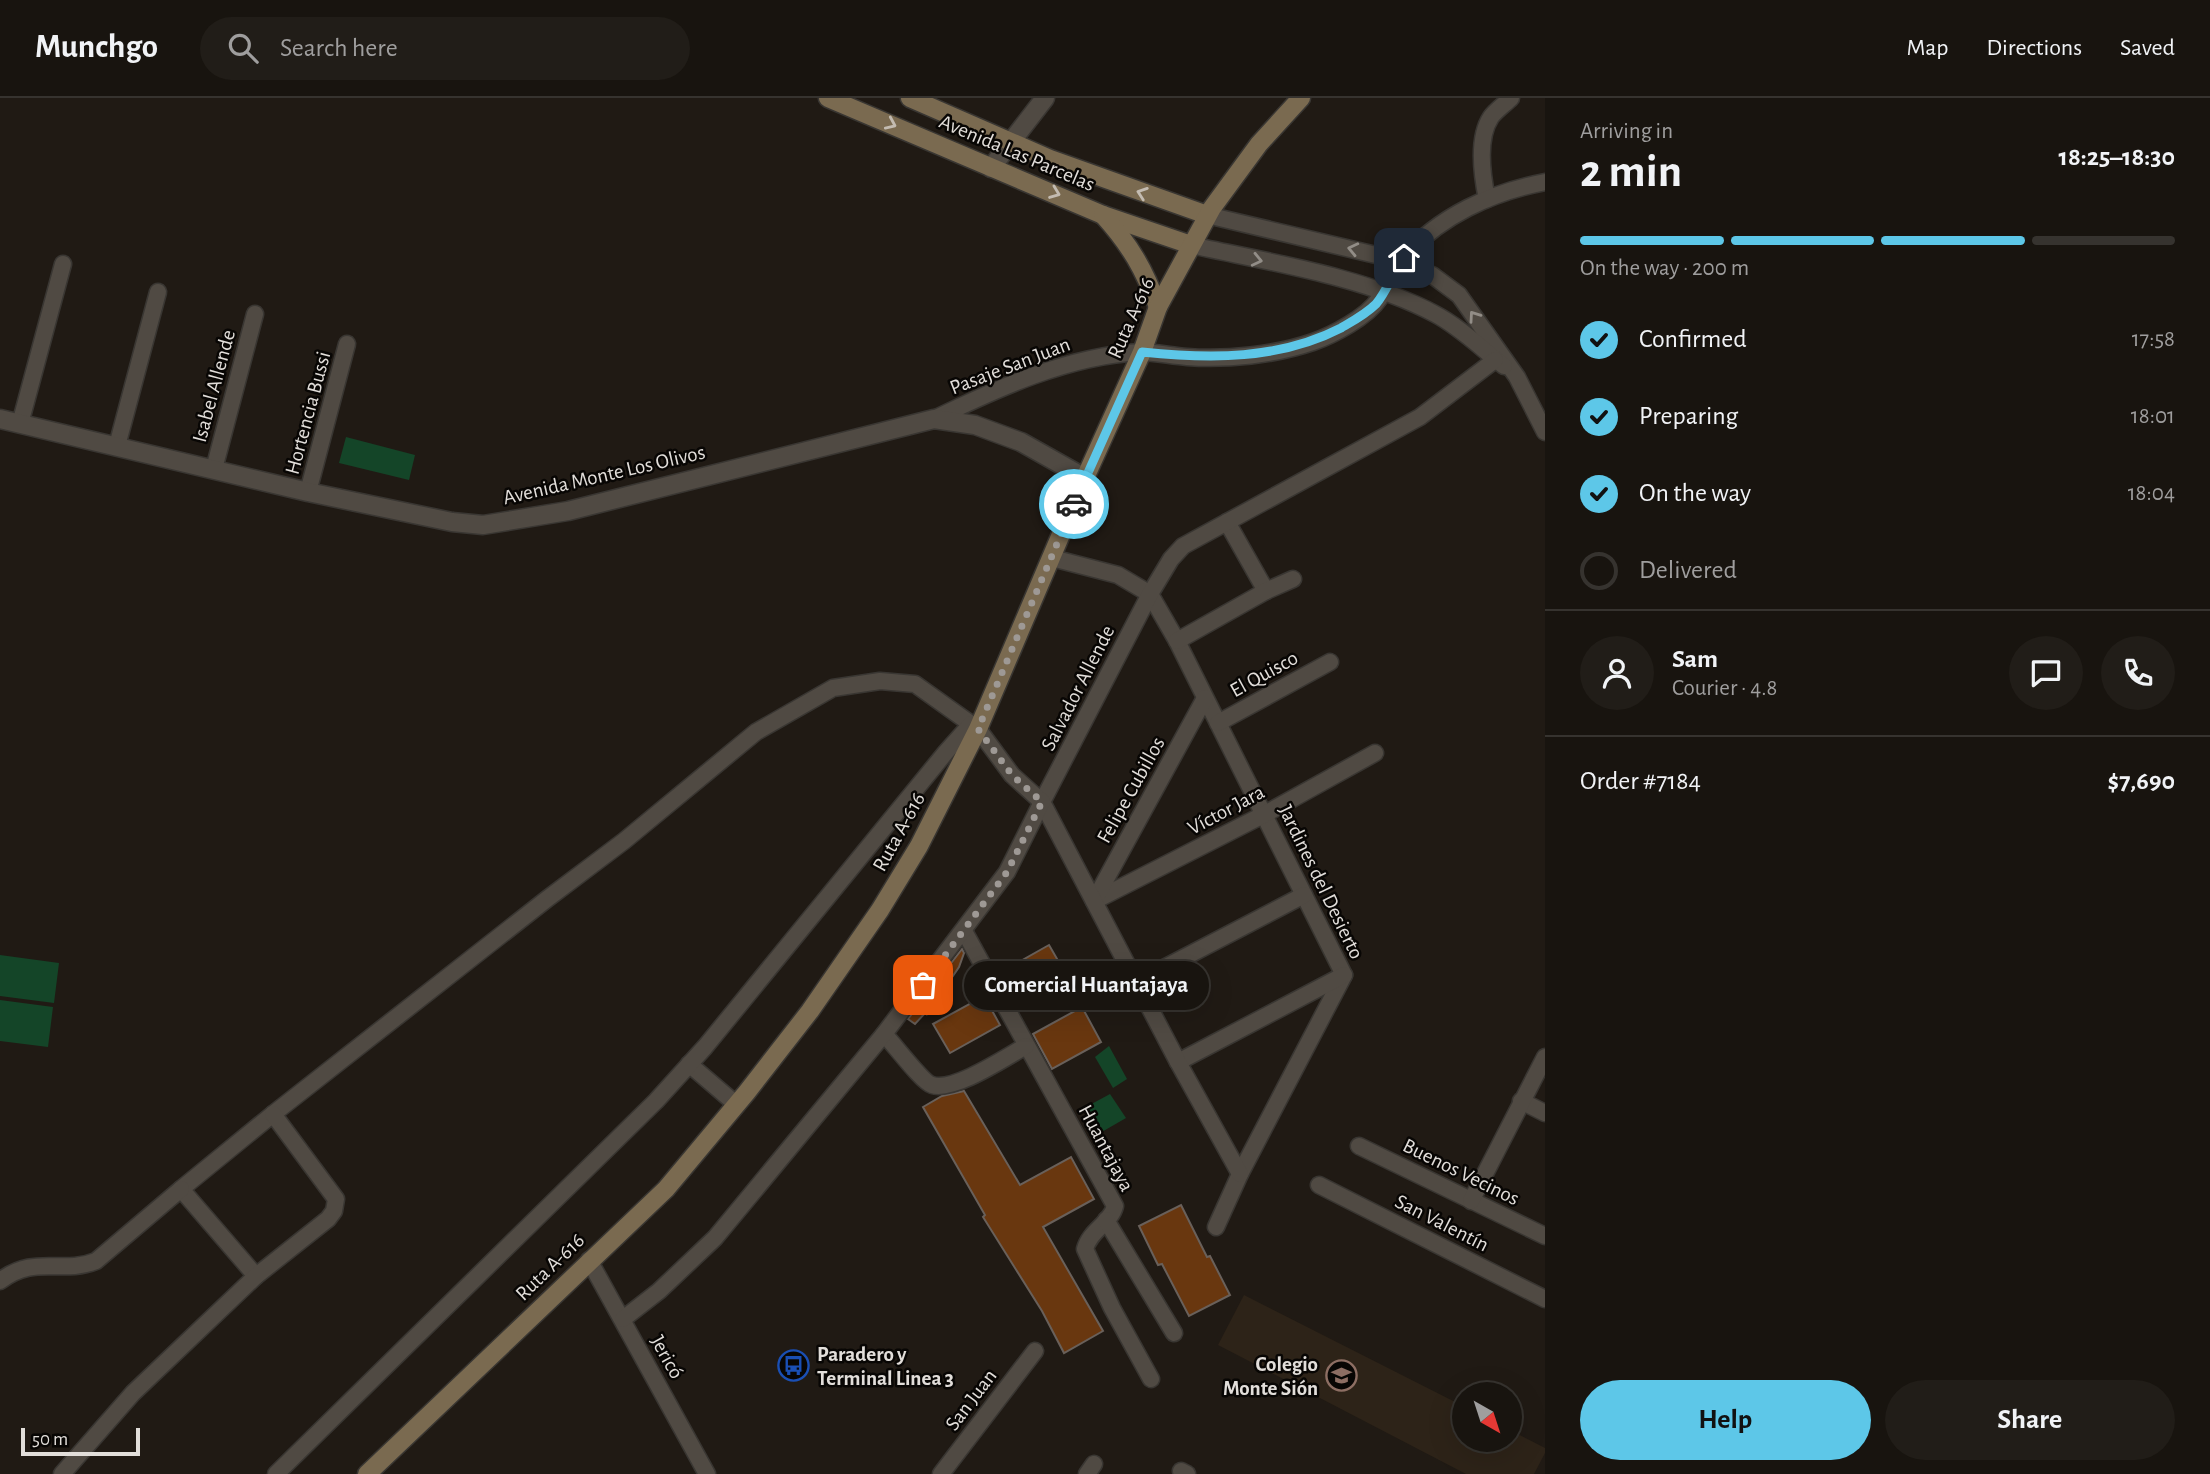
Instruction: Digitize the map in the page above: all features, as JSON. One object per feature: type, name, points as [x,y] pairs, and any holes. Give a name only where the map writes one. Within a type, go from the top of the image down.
[{"type":"main road","name":"Avenida Las Parcelas","points":[[828,98],[1103,215],[1191,245]]},
{"type":"main road","name":"Avenida Las Parcelas","points":[[909,98],[1094,176],[1207,215]]},
{"type":"main road","name":"Ruta A-616","points":[[367,1474],[666,1189],[737,1105],[810,1011],[880,910],[925,834],[975,727],[1142,352],[1158,307],[1207,215],[1296,99]]},
{"type":"main road","points":[[1103,215],[1127,242],[1145,273],[1158,307]]},
{"type":"street","points":[[991,168],[1045,98]]},
{"type":"street","points":[[1487,199],[1481,173],[1483,144],[1490,118],[1511,98]]},
{"type":"street","name":"Pasaje San Juan","points":[[934,419],[979,397],[1091,358],[1142,352],[1189,357],[1241,356],[1315,342],[1366,313],[1384,292],[1401,261],[1436,228],[1471,205],[1545,182]]},
{"type":"street","points":[[1207,215],[1401,261],[1432,275],[1459,295],[1517,377],[1545,432]]},
{"type":"street","points":[[1191,245],[1384,292],[1438,315],[1517,377]]},
{"type":"street","points":[[20,424],[63,264]]},
{"type":"street","points":[[117,446],[158,292]]},
{"type":"street","name":"Isabel Allende","points":[[214,469],[255,314]]},
{"type":"street","name":"Hortencia Bussi","points":[[308,492],[347,344]]},
{"type":"street","name":"Salvador Allende","points":[[1042,802],[1150,594],[1176,552],[1420,417],[1496,360]]},
{"type":"street","name":"Avenida Monte Los Olivos","points":[[0,419],[308,492],[452,522],[483,525],[568,511],[934,419],[975,425],[1021,442],[1085,478]]},
{"type":"street","points":[[1227,522],[1266,591]]},
{"type":"street","points":[[1052,558],[1118,575],[1150,594]]},
{"type":"street","points":[[1177,642],[1266,591],[1293,579]]},
{"type":"street","name":"Jardines del Desierto","points":[[1150,594],[1219,723],[1344,975],[1240,1174],[1216,1227]]},
{"type":"street","name":"El Quisco","points":[[1219,723],[1330,662]]},
{"type":"street","points":[[0,1281],[14,1272],[34,1265],[83,1266],[96,1261],[273,1114],[624,841],[756,732],[833,688],[880,681],[915,684],[975,727],[1012,775],[1042,802],[1178,1062],[1240,1174]]},
{"type":"street","name":"Felipe Cubillos","points":[[1094,901],[1205,698]]},
{"type":"street","points":[[276,1474],[656,1101],[690,1064],[946,751],[975,727]]},
{"type":"street","name":"Víctor Jara","points":[[1094,901],[1265,814],[1374,753]]},
{"type":"street","points":[[623,1319],[668,1283],[715,1238],[884,1034],[1007,872],[1042,802]]},
{"type":"street","points":[[1137,982],[1304,895]]},
{"type":"street","name":"Huantajaya","points":[[964,931],[1115,1206],[1113,1212],[1090,1237],[1085,1249],[1112,1308],[1151,1379]]},
{"type":"street","points":[[1178,1062],[1344,975]]},
{"type":"street","points":[[884,1034],[932,1085],[956,1084],[1026,1046]]},
{"type":"street","points":[[1471,1201],[1545,1057]]},
{"type":"street","points":[[690,1064],[737,1105]]},
{"type":"street","points":[[1521,1101],[1545,1113]]},
{"type":"street","points":[[62,1474],[132,1393],[256,1276],[334,1211],[336,1199],[273,1114]]},
{"type":"street","name":"Buenos Vecinos","points":[[1359,1146],[1545,1236]]},
{"type":"street","name":"San Valentín","points":[[1319,1185],[1545,1299]]},
{"type":"street","points":[[181,1189],[256,1276]]},
{"type":"street","points":[[1106,1220],[1174,1333]]},
{"type":"street","name":"Jericó","points":[[589,1261],[708,1474]]},
{"type":"street","name":"San Juan","points":[[941,1474],[1035,1351]]},
{"type":"shaded area","name":"Colegio Monte Sión","points":[[1244,1295],[1452,1400],[1452,1452],[1522,1452],[1522,1436],[1545,1448],[1545,1453],[1534,1474],[1466,1474],[1218,1345]]},
{"type":"green space","points":[[346,437],[415,455],[409,480],[339,463]]},
{"type":"green space","points":[[0,955],[59,963],[54,1003],[0,996]]},
{"type":"green space","points":[[0,1000],[53,1007],[48,1047],[0,1041]]},
{"type":"green space","points":[[1109,1046],[1127,1079],[1113,1088],[1095,1057]]},
{"type":"green space","points":[[1110,1094],[1126,1118],[1100,1133],[1086,1107]]},
{"type":"building","points":[[1049,945],[1071,983],[1024,1009],[1003,971]]},
{"type":"building","points":[[962,949],[964,953],[959,967],[927,1014],[926,1012],[915,1024],[908,1019]]},
{"type":"building","points":[[984,996],[1000,1025],[950,1053],[933,1024]]},
{"type":"building","points":[[1082,1007],[1101,1042],[1052,1069],[1033,1034]]},
{"type":"building","points":[[964,1091],[1020,1185],[1071,1157],[1094,1199],[1043,1227],[1103,1331],[1064,1353],[1042,1311],[983,1217],[985,1215],[923,1107],[942,1096]]},
{"type":"building","points":[[1181,1205],[1230,1295],[1189,1316],[1162,1264],[1158,1265],[1139,1226]]},
{"type":"way so far","points":[[923,985],[1007,872],[1042,802],[1012,775],[978,729],[1074,504]]},
{"type":"place","name":"Comercial Huantajaya","points":[[923,985]]},
{"type":"place","name":"Paradero y Terminal Linea 3","points":[[794,1366]]},
{"type":"place","name":"Colegio Monte Sión","points":[[1341,1376]]},
{"type":"route","points":[[1074,504],[1142,352],[1189,357],[1241,356],[1315,342],[1366,313],[1377,302],[1404,258]]}]
